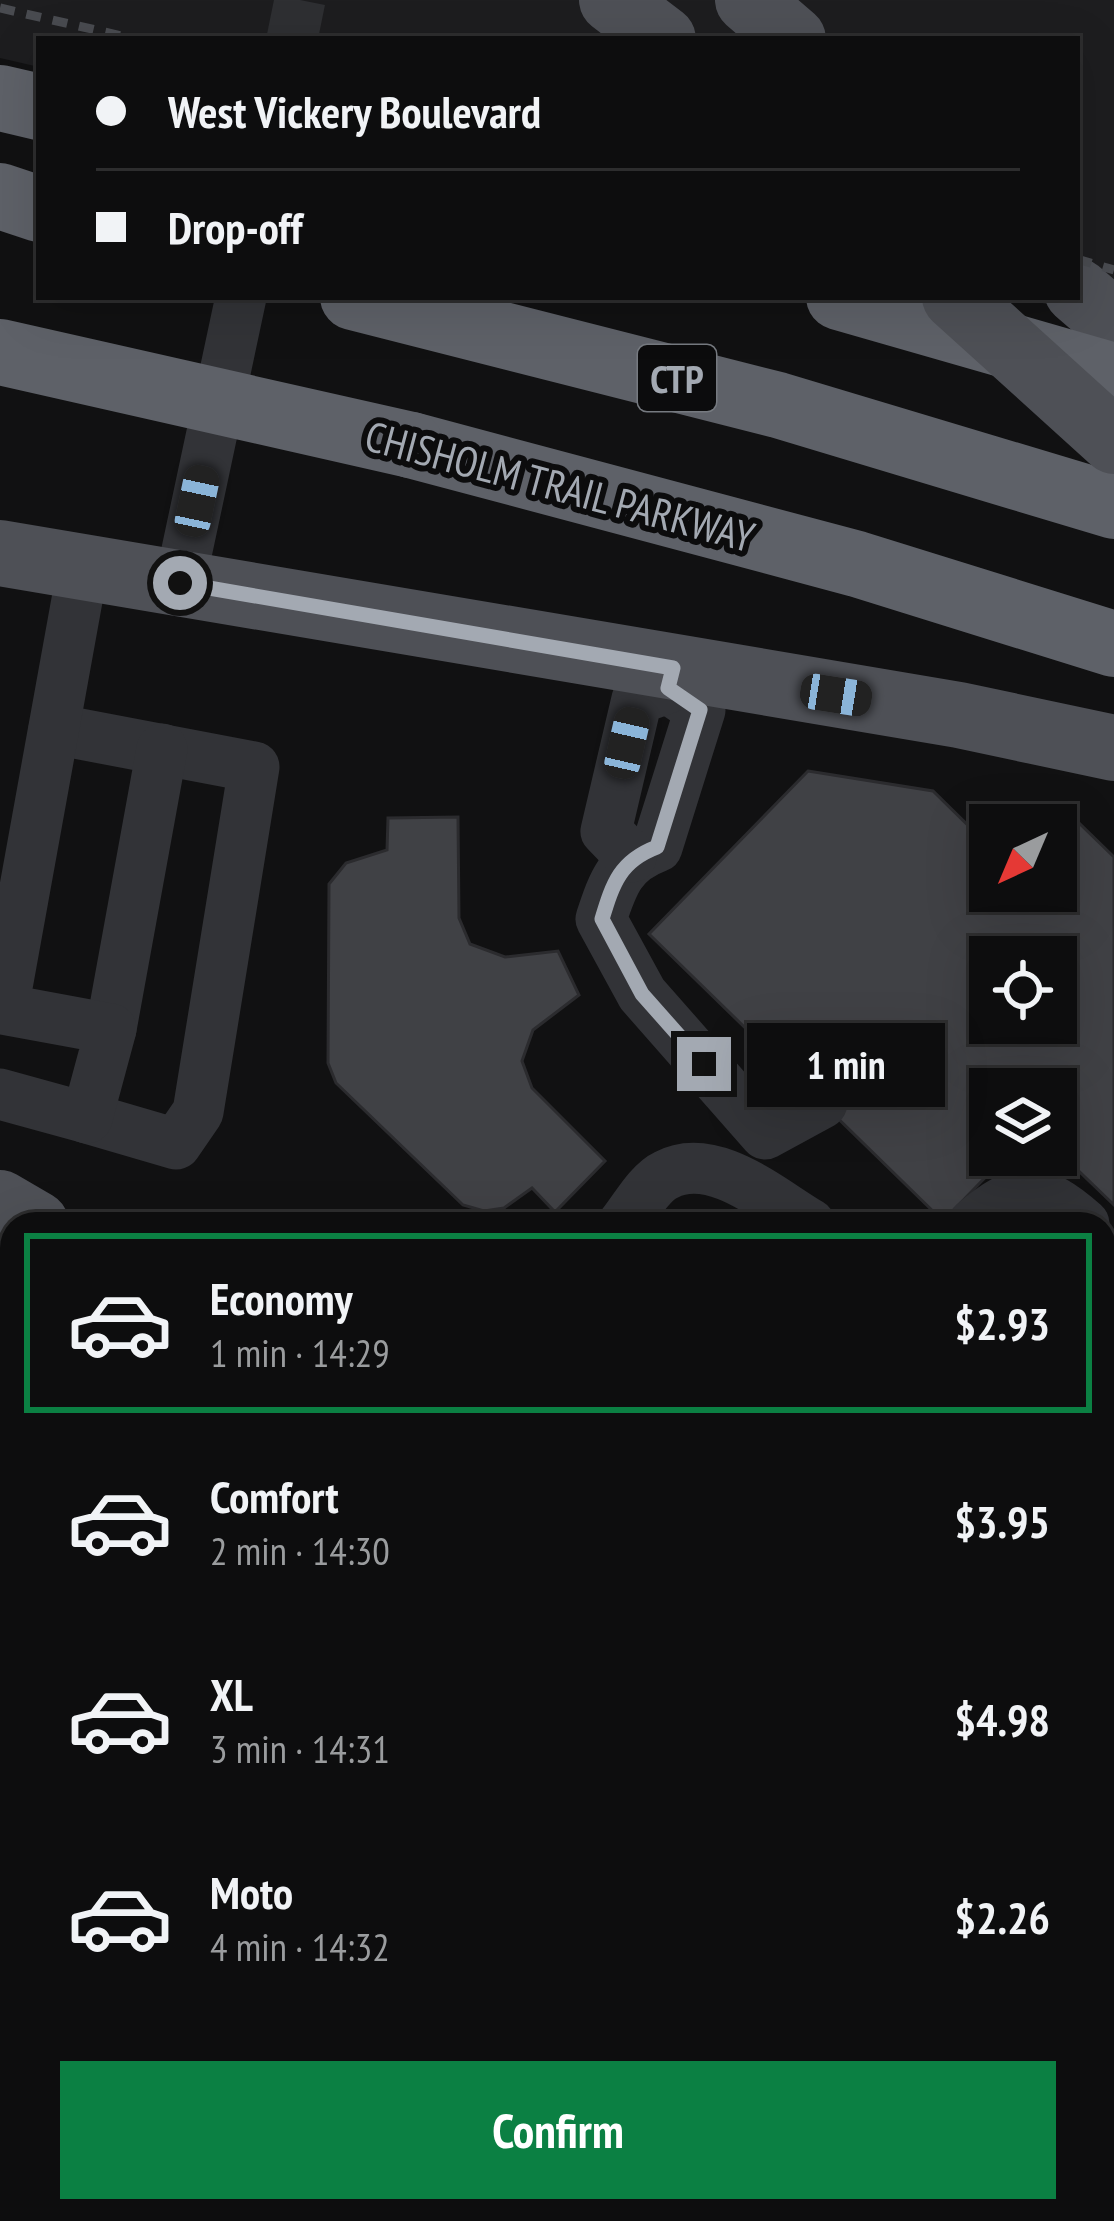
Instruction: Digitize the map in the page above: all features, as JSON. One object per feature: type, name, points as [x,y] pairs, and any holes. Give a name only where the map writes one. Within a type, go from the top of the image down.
[{"type":"highway","points":[[0,98],[36,106]]},
{"type":"highway","points":[[0,196],[36,208]]},
{"type":"highway","points":[[0,222],[36,228]]},
{"type":"highway","name":"CTP","points":[[365,300],[735,393],[1114,506]]},
{"type":"highway","points":[[849,300],[1114,376]]},
{"type":"highway","name":"CHISHOLM TRAIL PARKWAY","points":[[0,352],[509,469],[952,593],[1114,644]]},
{"type":"main road","points":[[612,0],[659,36]]},
{"type":"main road","points":[[748,0],[790,36]]},
{"type":"main road","points":[[1080,294],[1114,323]]},
{"type":"main road","points":[[958,300],[1114,441]]},
{"type":"main road","points":[[0,553],[670,678],[958,715],[1114,748]]},
{"type":"street","points":[[180,583],[240,300]]},
{"type":"street","points":[[83,567],[3,1010],[112,1029]]},
{"type":"street","points":[[670,678],[638,699],[606,831],[631,857],[614,878],[602,919],[642,994],[765,1134],[822,1103]]},
{"type":"street","points":[[0,1094],[176,1144],[198,1112],[254,766],[54,729]]},
{"type":"street","points":[[87,1118],[112,1029],[162,749]]},
{"type":"street","points":[[633,1212],[662,1176],[692,1166],[723,1173],[790,1212]]},
{"type":"street","points":[[987,1212],[1052,1177],[1053,1197],[1071,1212]]},
{"type":"shaded area","points":[[0,0],[1114,0],[1114,319],[1028,300],[1080,300],[1080,36],[36,36],[36,66],[0,58]]},
{"type":"building","points":[[808,771],[933,791],[969,826],[969,912],[1077,912],[1077,823],[1114,857],[1114,1205],[1077,1169],[1077,1068],[969,1068],[969,1176],[987,1176],[952,1212],[934,1212],[649,934]]},
{"type":"building","points":[[458,817],[459,918],[470,944],[505,957],[558,951],[579,995],[533,1030],[522,1061],[532,1088],[605,1161],[555,1212],[532,1188],[504,1208],[484,1211],[463,1205],[336,1083],[328,1063],[329,884],[346,863],[387,850],[388,818]]},
{"type":"tunnel","points":[[293,36],[300,0]]},
{"type":"railway","points":[[0,8],[122,36]]},
{"type":"railway","points":[[1080,260],[1114,270]]},
{"type":"route","points":[[180,583],[673,668],[668,688],[700,710],[657,847],[631,857],[614,878],[602,919],[642,994],[704,1064]]}]
